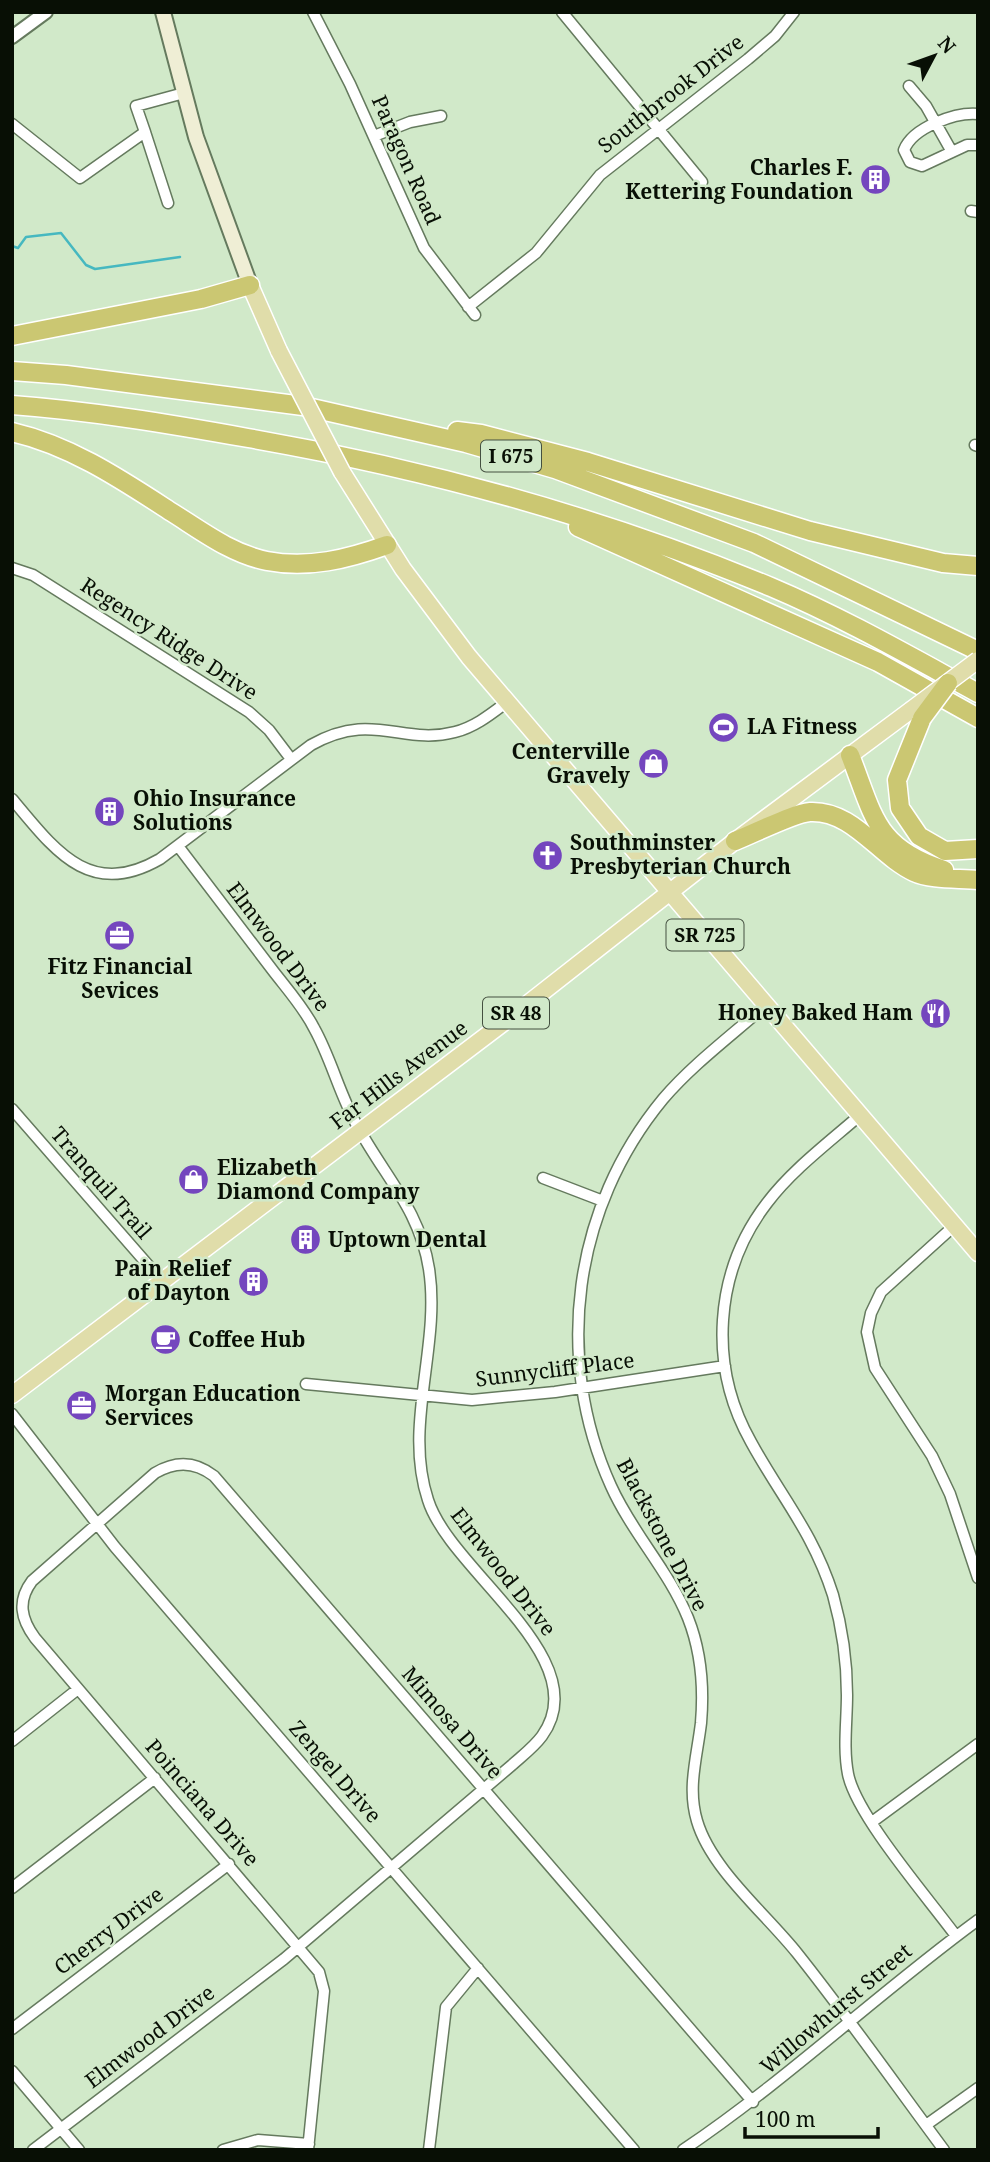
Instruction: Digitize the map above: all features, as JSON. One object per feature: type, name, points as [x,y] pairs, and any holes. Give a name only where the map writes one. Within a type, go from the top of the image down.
[{"type":"highway","points":[[12,336],[201,299],[250,285]]},
{"type":"highway","name":"I 675","points":[[12,371],[221,393],[303,406],[466,443],[555,469],[754,543],[978,651]]},
{"type":"highway","name":"I 675","points":[[12,405],[120,416],[304,448],[389,464],[514,499],[683,552],[773,588],[888,643],[978,693]]},
{"type":"highway","points":[[368,420],[481,434],[588,462],[810,531],[943,563],[978,566]]},
{"type":"highway","points":[[12,432],[41,440],[95,464],[216,541],[248,556],[292,564],[316,564],[387,545]]},
{"type":"highway","points":[[514,499],[878,662],[978,718]]},
{"type":"highway","points":[[948,683],[917,714],[897,779],[900,808],[919,836],[945,850],[978,849]]},
{"type":"highway","points":[[850,755],[875,820],[893,845],[916,859],[977,880]]},
{"type":"highway","points":[[735,841],[807,812],[828,813],[852,825],[883,852],[916,873],[977,880]]},
{"type":"main road","points":[[163,12],[184,93],[223,217],[279,351],[342,472],[387,545],[446,628],[670,893]]},
{"type":"main road","points":[[948,683],[978,660]]},
{"type":"main road","name":"Far Hills Avenue","points":[[12,1395],[735,841],[850,755],[917,714]]},
{"type":"main road","name":"SR 725","points":[[670,893],[978,1253]]},
{"type":"street","points":[[12,37],[46,12]]},
{"type":"street","name":"Paragon Road","points":[[313,12],[374,136],[424,247],[471,311]]},
{"type":"street","points":[[562,12],[702,182]]},
{"type":"street","name":"Southbrook Drive","points":[[471,311],[536,253],[600,175],[775,36],[794,12]]},
{"type":"street","points":[[909,86],[926,106],[952,152]]},
{"type":"street","points":[[168,203],[136,106],[184,93]]},
{"type":"street","points":[[978,114],[963,113],[935,125],[907,143],[904,149],[910,162],[922,166],[967,145],[978,145]]},
{"type":"street","points":[[374,136],[410,122],[441,116]]},
{"type":"street","points":[[12,124],[80,178],[145,132]]},
{"type":"street","name":"Regency Ridge Drive","points":[[12,568],[40,579],[249,712],[269,730],[291,760]]},
{"type":"street","points":[[12,799],[63,856],[98,873],[135,872],[178,846],[324,737],[364,727],[453,733],[477,723],[507,702]]},
{"type":"street","name":"Elmwood Drive","points":[[33,2150],[300,1946],[541,1737],[553,1714],[555,1685],[548,1663],[537,1644],[465,1562],[433,1514],[419,1462],[432,1305],[425,1249],[401,1192],[359,1130],[307,1015],[178,846]]},
{"type":"street","name":"Blackstone Drive","points":[[766,1005],[695,1065],[662,1100],[631,1145],[603,1201],[588,1249],[580,1293],[577,1336],[581,1388],[589,1427],[611,1488],[675,1591],[694,1640],[702,1701],[692,1793],[702,1835],[716,1859],[795,1951],[944,2150]]},
{"type":"street","name":"Tranquil Trail","points":[[12,1109],[162,1281]]},
{"type":"street","points":[[859,1116],[776,1192],[745,1237],[726,1290],[722,1330],[724,1366],[741,1424],[807,1532],[826,1576],[845,1658],[848,1776],[860,1806],[956,1936]]},
{"type":"street","points":[[543,1178],[603,1201]]},
{"type":"street","points":[[954,1226],[881,1292],[871,1313],[867,1332],[875,1368],[932,1456],[974,1551],[978,1578]]},
{"type":"street","name":"Sunnycliff Place","points":[[306,1384],[424,1396],[505,1398],[724,1366]]},
{"type":"street","name":"Zengel Drive","points":[[12,1414],[96,1524],[634,2150]]},
{"type":"street","name":"Mimosa Drive","points":[[96,1524],[165,1467],[182,1464],[207,1471],[752,2102]]},
{"type":"street","name":"Poinciana Drive","points":[[96,1524],[32,1581],[22,1606],[28,1629],[300,1946],[319,1972],[324,1991],[308,2147]]},
{"type":"street","points":[[12,1741],[78,1689]]},
{"type":"street","points":[[872,1822],[978,1744]]},
{"type":"street","points":[[12,1888],[155,1778]]},
{"type":"street","name":"Cherry Drive","points":[[12,2029],[229,1864]]},
{"type":"street","name":"Willowhurst Street","points":[[683,2150],[752,2102],[978,1920]]},
{"type":"street","points":[[429,2150],[446,2007],[478,1968]]},
{"type":"street","points":[[12,2071],[79,2150]]},
{"type":"street","points":[[926,2125],[978,2088]]},
{"type":"street","points":[[223,2150],[258,2140],[308,2147]]},
{"type":"waterway","points":[[12,246],[18,248],[26,237],[61,233],[86,265],[95,269],[180,257]]},
{"type":"place","name":"Charles F. Kettering Foundation","points":[[876,180]]},
{"type":"place","name":"LA Fitness","points":[[724,727]]},
{"type":"place","name":"Centerville Gravely","points":[[653,764]]},
{"type":"place","name":"Ohio Insurance Solutions","points":[[110,811]]},
{"type":"place","name":"Southminster Presbyterian Church","points":[[547,855]]},
{"type":"place","name":"Fitz Financial Sevices","points":[[120,935]]},
{"type":"place","name":"Honey Baked Ham","points":[[936,1013]]},
{"type":"place","name":"Elizabeth Diamond Company","points":[[194,1180]]},
{"type":"place","name":"Uptown Dental","points":[[305,1240]]},
{"type":"place","name":"Pain Relief of Dayton","points":[[253,1281]]},
{"type":"place","name":"Coffee Hub","points":[[165,1340]]},
{"type":"place","name":"Morgan Education Services","points":[[82,1406]]}]
